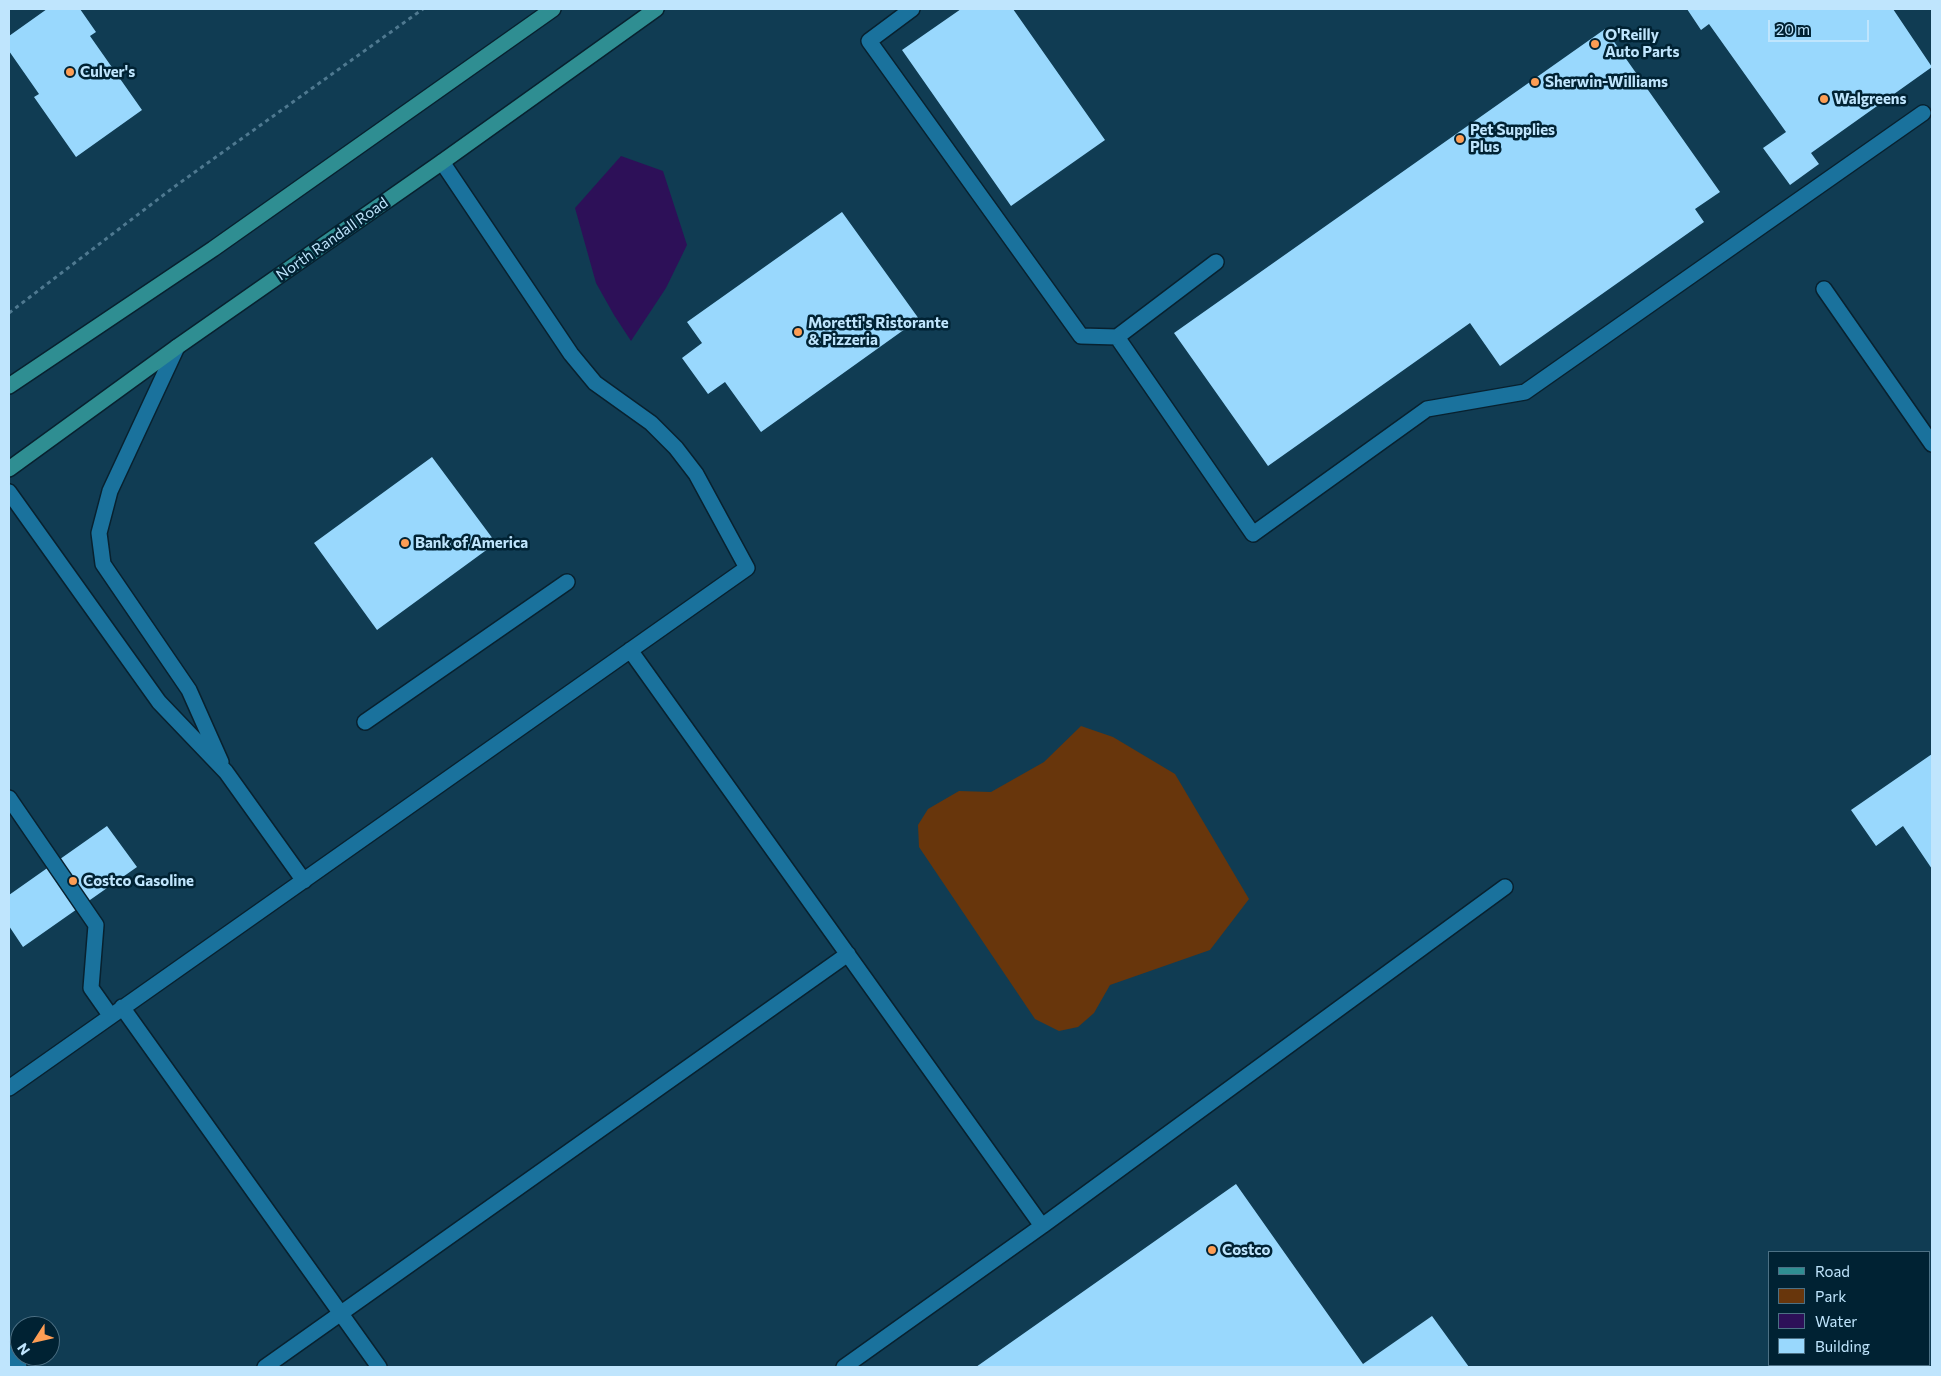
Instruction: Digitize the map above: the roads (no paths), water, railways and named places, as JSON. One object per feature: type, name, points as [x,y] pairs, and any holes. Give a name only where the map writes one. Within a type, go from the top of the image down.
[{"type":"main road","points":[[9,386],[213,248],[553,9]]},
{"type":"main road","name":"North Randall Road","points":[[9,469],[177,347],[442,162],[656,9]]},
{"type":"lane","points":[[912,9],[869,41],[1081,336],[1116,337],[1216,262]]},
{"type":"lane","points":[[1116,337],[1253,534],[1426,409],[1525,392],[1923,113]]},
{"type":"lane","points":[[9,1088],[747,568],[696,474],[658,429],[595,383],[570,354],[442,162]]},
{"type":"lane","points":[[1824,289],[1932,444]]},
{"type":"lane","points":[[177,347],[110,491],[99,533],[103,564],[189,690],[226,772]]},
{"type":"lane","points":[[9,492],[160,702],[226,772],[304,881]]},
{"type":"lane","points":[[365,722],[567,582]]},
{"type":"lane","points":[[630,650],[1042,1226]]},
{"type":"lane","points":[[9,798],[96,925],[91,988],[116,1011],[342,1313],[378,1367]]},
{"type":"lane","points":[[844,1367],[1042,1226],[1505,888]]},
{"type":"lane","points":[[265,1367],[848,954]]},
{"type":"lane","points":[[9,1352],[19,1367]]},
{"type":"water","points":[[621,156],[663,171],[687,245],[666,288],[631,341],[596,283],[575,208]]},
{"type":"place","name":"O'Reilly Auto Parts","points":[[1595,44]]},
{"type":"place","name":"Culver's","points":[[70,72]]},
{"type":"place","name":"Sherwin-Williams","points":[[1535,82]]},
{"type":"place","name":"Walgreens","points":[[1824,99]]},
{"type":"place","name":"Pet Supplies Plus","points":[[1460,139]]},
{"type":"place","name":"Moretti's Ristorante & Pizzeria","points":[[798,332]]},
{"type":"place","name":"Bank of America","points":[[405,543]]},
{"type":"place","name":"Costco Gasoline","points":[[73,881]]},
{"type":"place","name":"Costco","points":[[1212,1250]]}]
